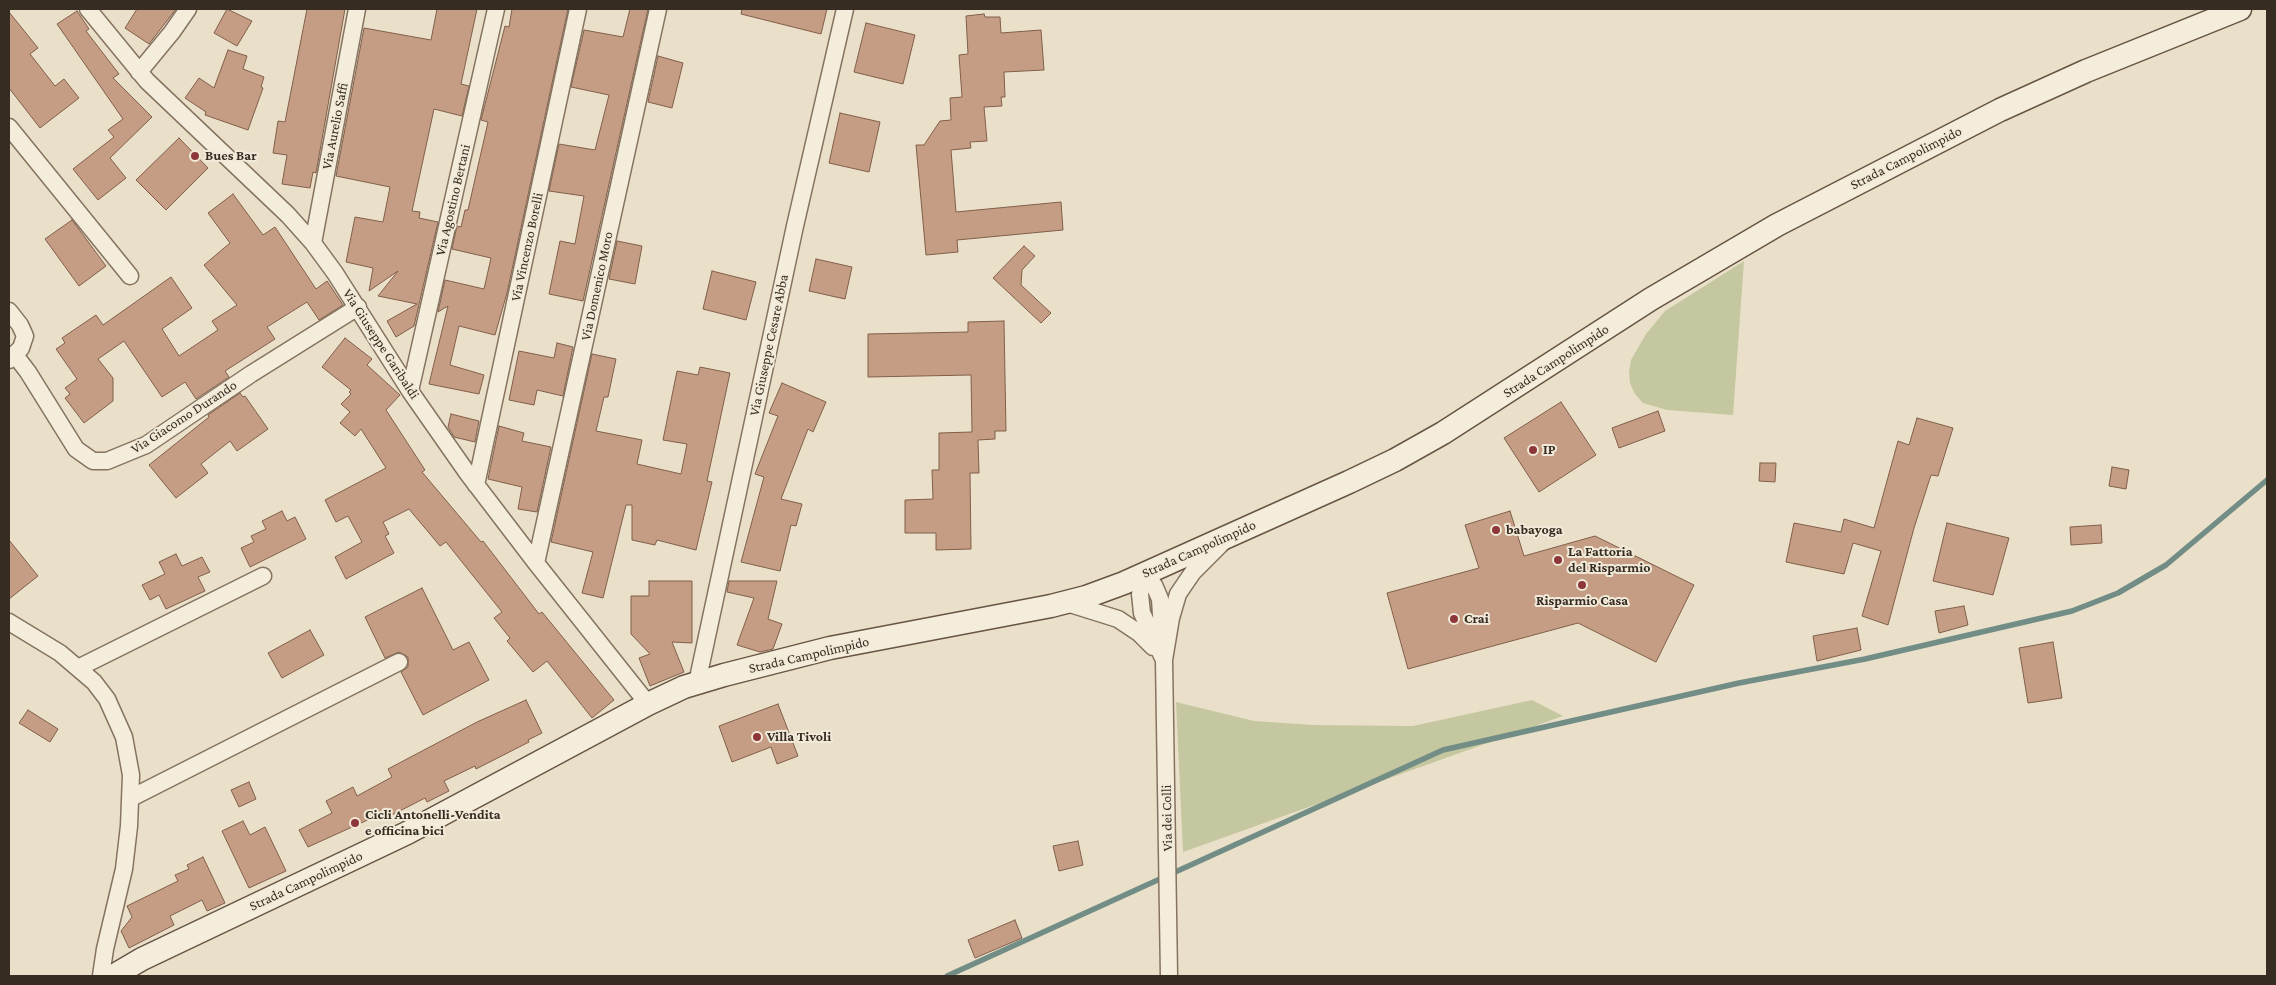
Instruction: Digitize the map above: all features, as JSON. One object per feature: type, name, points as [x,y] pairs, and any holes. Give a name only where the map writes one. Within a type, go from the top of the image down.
[{"type":"street","name":"Via Giuseppe Garibaldi","points":[[88,9],[139,72],[292,219],[313,243],[358,307],[410,391],[476,485],[648,704]]},
{"type":"street","points":[[139,72],[188,9]]},
{"type":"street","name":"Via Aurelio Saffi","points":[[313,243],[357,9]]},
{"type":"street","name":"Via Agostino Bertani","points":[[410,391],[496,9]]},
{"type":"street","name":"Via Vincenzo Borelli","points":[[476,485],[578,9]]},
{"type":"street","name":"Via Domenico Moro","points":[[536,563],[658,9]]},
{"type":"street","name":"Via Giuseppe Cesare Abba","points":[[697,683],[795,226],[845,9]]},
{"type":"street","name":"Strada Campolimpido","points":[[113,976],[142,959],[407,833],[648,704],[697,683],[830,648],[1067,603],[1104,591],[1358,478],[1420,446],[1482,409],[1674,284],[1776,226],[2000,110],[2086,71],[2240,9]]},
{"type":"street","points":[[9,128],[130,276]]},
{"type":"street","name":"Via Giacomo Durando","points":[[12,358],[28,372],[76,449],[93,461],[106,461],[146,445],[251,374],[358,307]]},
{"type":"street","points":[[9,311],[20,324],[25,336],[24,344],[12,358]]},
{"type":"street","name":"Via dei Colli","points":[[1169,976],[1164,660],[1171,618],[1178,594],[1193,572],[1231,535]]},
{"type":"street","name":"Via dei Colli","points":[[1144,573],[1140,594],[1142,613],[1164,660]]},
{"type":"street","points":[[78,668],[264,576]]},
{"type":"street","points":[[1067,603],[1105,614],[1125,623],[1145,638],[1164,660]]},
{"type":"street","points":[[9,622],[41,640],[78,668],[104,694],[122,729],[130,765],[131,798],[124,869],[105,949],[101,976]]},
{"type":"street","points":[[131,798],[399,662]]},
{"type":"green space","points":[[1744,261],[1733,415],[1667,410],[1643,403],[1635,394],[1630,383],[1629,372],[1631,360],[1646,334],[1665,311]]},
{"type":"green space","points":[[1532,700],[1563,716],[1183,852],[1176,702],[1254,721],[1313,725],[1413,726]]},
{"type":"building","points":[[137,9],[176,9],[149,44],[125,28]]},
{"type":"building","points":[[227,9],[252,21],[237,46],[214,33]]},
{"type":"building","points":[[307,9],[345,9],[316,173],[313,172],[310,188],[282,184],[287,155],[273,153],[278,121],[285,122]]},
{"type":"building","points":[[437,9],[477,9],[461,84],[469,86],[462,116],[434,109],[412,211],[420,212],[419,218],[438,222],[414,326],[396,337],[387,321],[417,304],[378,296],[398,271],[369,291],[373,268],[346,262],[355,217],[383,222],[390,187],[336,176],[364,28],[431,40]]},
{"type":"building","points":[[512,9],[568,9],[507,293],[495,335],[459,326],[450,365],[484,375],[479,394],[429,384],[448,306],[438,312],[445,280],[484,289],[491,258],[452,249],[457,226],[461,227],[465,210],[468,210],[488,122],[481,120],[505,26],[509,27]]},
{"type":"building","points":[[630,9],[648,9],[583,301],[549,294],[560,241],[575,244],[584,196],[549,191],[559,144],[595,150],[609,95],[571,87],[584,30],[623,37]]},
{"type":"building","points":[[742,9],[827,9],[821,34],[741,14]]},
{"type":"building","points":[[77,11],[89,29],[86,31],[119,74],[113,78],[152,117],[110,158],[126,178],[98,200],[73,169],[114,137],[108,130],[123,119],[57,24]]},
{"type":"building","points":[[9,12],[38,48],[30,54],[55,86],[64,79],[79,98],[40,128],[9,88]]},
{"type":"building","points":[[984,14],[985,17],[1000,17],[1001,33],[1041,30],[1044,70],[1004,72],[1005,97],[1001,97],[1002,106],[984,107],[987,141],[970,142],[971,148],[951,150],[956,212],[1061,202],[1063,230],[957,240],[958,252],[926,255],[916,145],[924,145],[940,121],[951,120],[950,98],[962,97],[959,55],[968,54],[966,16]]},
{"type":"building","points":[[866,23],[915,35],[903,84],[854,72]]},
{"type":"building","points":[[228,50],[247,56],[243,69],[264,77],[261,87],[263,88],[248,130],[205,115],[206,112],[185,98],[199,78],[214,88]]},
{"type":"building","points":[[658,56],[683,63],[672,108],[648,102]]},
{"type":"building","points":[[840,113],[880,122],[869,172],[829,163]]},
{"type":"building","points":[[179,138],[208,168],[166,210],[136,180]]},
{"type":"building","points":[[233,194],[263,235],[275,227],[316,289],[327,281],[343,305],[319,320],[307,302],[267,327],[275,339],[225,371],[229,377],[196,399],[185,382],[162,397],[124,341],[98,359],[113,378],[113,401],[84,423],[65,398],[70,394],[65,388],[77,379],[56,349],[65,343],[62,338],[96,315],[103,325],[171,277],[192,308],[162,329],[179,356],[218,330],[212,321],[237,305],[204,265],[230,243],[208,213]]},
{"type":"building","points":[[72,220],[106,266],[79,286],[45,239]]},
{"type":"building","points":[[617,241],[642,246],[635,284],[609,279]]},
{"type":"building","points":[[1024,246],[1035,256],[1022,270],[1021,285],[1051,313],[1041,323],[993,278]]},
{"type":"building","points":[[816,259],[852,267],[845,299],[809,291]]},
{"type":"building","points":[[712,271],[756,282],[746,320],[703,309]]},
{"type":"building","points":[[1004,321],[1006,431],[995,431],[995,439],[978,440],[979,473],[970,473],[971,549],[936,550],[936,533],[905,533],[905,500],[933,499],[932,470],[939,470],[939,433],[972,432],[971,375],[868,377],[868,334],[968,332],[968,322]]},
{"type":"building","points":[[345,338],[372,359],[367,365],[400,395],[386,410],[425,470],[422,472],[481,542],[483,541],[539,614],[542,612],[614,700],[592,718],[547,661],[533,672],[507,641],[510,638],[494,618],[502,612],[446,542],[440,546],[409,509],[383,522],[389,534],[385,536],[394,553],[346,579],[335,557],[362,542],[348,516],[336,522],[325,500],[386,468],[361,429],[355,436],[340,423],[350,412],[341,404],[351,394],[349,392],[351,390],[322,367]]},
{"type":"building","points":[[557,343],[573,347],[563,396],[537,390],[534,405],[509,400],[519,351],[554,358]]},
{"type":"building","points":[[592,354],[616,359],[608,397],[604,397],[596,431],[642,440],[637,464],[681,474],[687,444],[663,440],[677,371],[698,375],[700,367],[730,373],[707,481],[712,482],[696,550],[657,540],[655,545],[632,540],[632,505],[626,505],[603,598],[582,593],[593,552],[551,542]]},
{"type":"building","points":[[782,383],[826,402],[813,432],[808,429],[781,499],[802,504],[796,526],[791,525],[780,571],[741,562],[764,477],[755,474],[778,416],[769,413]]},
{"type":"building","points":[[240,393],[243,397],[245,396],[268,429],[237,451],[230,441],[201,464],[208,473],[176,498],[149,465],[209,417],[208,415]]},
{"type":"building","points":[[1561,402],[1596,455],[1539,492],[1504,438]]},
{"type":"building","points":[[1658,411],[1665,431],[1619,448],[1612,428]]},
{"type":"building","points":[[451,414],[479,421],[475,442],[454,437],[448,427]]},
{"type":"building","points":[[1917,418],[1953,428],[1938,476],[1931,475],[1914,528],[1888,625],[1862,616],[1881,551],[1853,543],[1844,574],[1786,562],[1794,523],[1841,532],[1844,519],[1874,528],[1898,441],[1909,445]]},
{"type":"building","points":[[499,426],[524,433],[522,441],[551,447],[537,512],[518,509],[522,487],[488,479]]},
{"type":"building","points":[[1760,463],[1776,463],[1775,482],[1759,481]]},
{"type":"building","points":[[2112,467],[2129,470],[2126,489],[2109,486]]},
{"type":"building","points":[[282,511],[287,521],[295,517],[306,539],[250,567],[241,548],[254,542],[251,536],[266,529],[262,521]]},
{"type":"building","points":[[1510,511],[1524,556],[1595,536],[1694,585],[1656,662],[1578,623],[1408,669],[1387,593],[1479,568],[1465,525]]},
{"type":"building","points":[[1947,523],[2009,538],[1993,595],[1933,581]]},
{"type":"building","points":[[2101,525],[2102,543],[2071,545],[2070,527]]},
{"type":"building","points":[[9,540],[38,576],[9,599]]},
{"type":"building","points":[[176,554],[182,566],[202,557],[210,572],[198,577],[205,591],[166,609],[159,595],[150,600],[142,585],[165,574],[159,562]]},
{"type":"building","points":[[649,581],[692,581],[692,643],[672,642],[684,672],[650,686],[639,658],[650,654],[631,634],[631,596],[649,596]]},
{"type":"building","points":[[729,581],[777,581],[768,619],[782,624],[773,649],[760,652],[737,645],[754,598],[727,592]]},
{"type":"building","points":[[422,588],[453,650],[469,642],[489,680],[423,715],[401,672],[408,667],[408,657],[399,652],[385,658],[365,617]]},
{"type":"building","points":[[1964,606],[1968,625],[1939,633],[1935,611]]},
{"type":"building","points":[[1857,628],[1861,650],[1817,661],[1813,636]]},
{"type":"building","points":[[310,630],[324,655],[282,678],[268,653]]},
{"type":"building","points":[[2053,642],[2062,698],[2028,703],[2019,648]]},
{"type":"building","points":[[526,700],[542,733],[528,740],[529,742],[476,769],[475,766],[444,781],[449,791],[427,802],[425,798],[386,818],[383,813],[308,847],[299,830],[332,813],[326,801],[353,787],[357,796],[392,777],[388,769],[477,722]]},
{"type":"building","name":"Villa Tivoli","points":[[778,704],[798,756],[777,764],[771,747],[732,762],[719,726]]},
{"type":"building","points":[[28,710],[58,729],[50,742],[19,723]]},
{"type":"building","points":[[249,782],[256,799],[239,807],[231,790]]},
{"type":"building","points":[[243,821],[250,835],[265,827],[286,871],[249,888],[222,831]]},
{"type":"building","points":[[1078,841],[1083,865],[1059,871],[1053,846]]},
{"type":"building","points":[[203,857],[225,903],[207,911],[202,900],[170,916],[174,925],[129,948],[121,931],[132,917],[127,906],[178,881],[175,875],[189,869],[187,865]]},
{"type":"building","points":[[1015,920],[1022,938],[975,958],[968,940]]},
{"type":"waterway","points":[[947,976],[1443,750],[1739,683],[1865,659],[2072,611],[2118,593],[2166,565],[2267,480]]},
{"type":"place","name":"Bues Bar","points":[[195,156]]},
{"type":"place","name":"IP","points":[[1533,450]]},
{"type":"place","name":"babayoga","points":[[1496,530]]},
{"type":"place","name":"La Fattoria del Risparmio","points":[[1558,560]]},
{"type":"place","name":"Risparmio Casa","points":[[1582,585]]},
{"type":"place","name":"Crai","points":[[1454,619]]},
{"type":"place","name":"Villa Tivoli","points":[[757,737]]},
{"type":"place","name":"Cicli Antonelli-Vendita e officina bici","points":[[355,823]]}]
